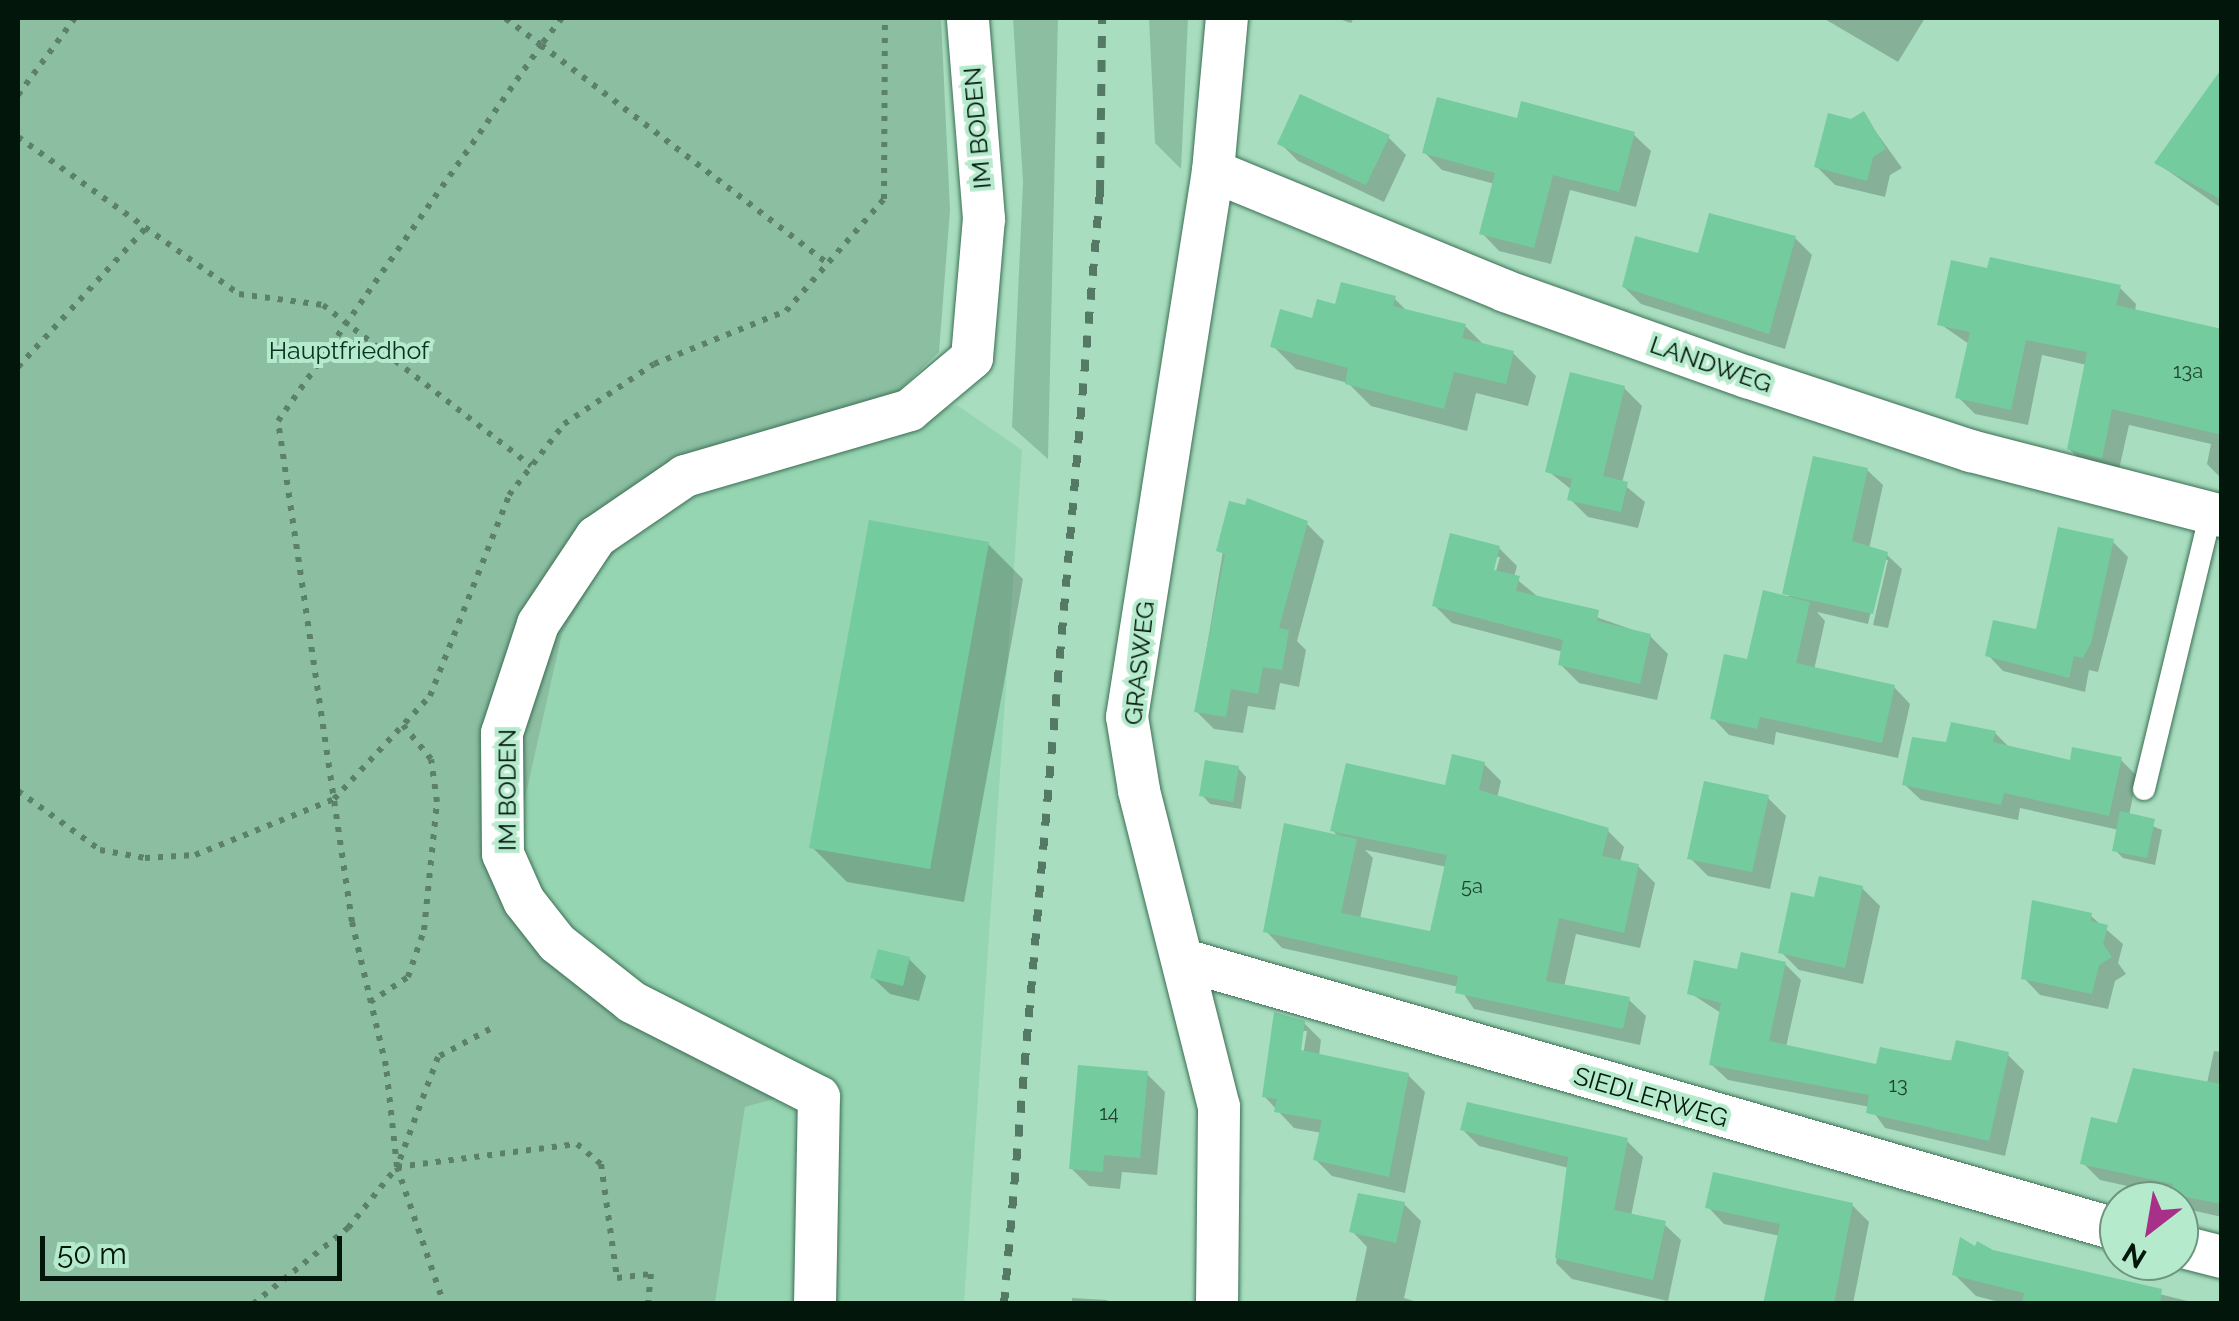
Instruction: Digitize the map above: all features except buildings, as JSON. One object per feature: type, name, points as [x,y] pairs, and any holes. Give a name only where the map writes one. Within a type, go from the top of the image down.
[{"type":"street","name":"IM BODEN","points":[[815,1304],[819,1097],[632,1002],[557,944],[524,901],[503,854],[502,734],[538,624],[596,538],[685,476],[910,410],[972,358],[984,220],[968,18]]},
{"type":"street","name":"GRASWEG","points":[[1217,1304],[1219,1107],[1128,717],[1213,171],[1227,18]]},
{"type":"street","name":"LANDWEG","points":[[1213,171],[1504,291],[1747,377],[1971,451],[2216,515]]},
{"type":"street","name":"SIEDLERWEG","points":[[1184,960],[2099,1224]]},
{"type":"lane","points":[[2144,789],[2216,515]]},
{"type":"path","points":[[18,94],[75,18]]},
{"type":"path","points":[[505,18],[827,263]]},
{"type":"path","points":[[444,1304],[397,1167],[386,1066],[370,1002],[334,799],[278,422],[562,18]]},
{"type":"path","points":[[18,791],[100,850],[145,858],[195,855],[334,799],[430,696],[509,495],[564,424],[654,364],[786,311],[884,199],[885,18]]},
{"type":"path","points":[[18,137],[240,294],[323,304],[531,466]]},
{"type":"path","points":[[18,367],[146,228]]},
{"type":"path","points":[[370,1002],[408,977],[424,930],[437,802],[430,759],[404,725]]},
{"type":"path","points":[[253,1304],[348,1228],[397,1167],[438,1056],[490,1029]]},
{"type":"path","points":[[397,1167],[576,1144],[601,1164],[616,1278],[651,1274],[648,1304]]},
{"type":"shaded area","points":[[957,405],[1022,450],[964,1303],[715,1303],[745,1107],[827,1084],[613,974],[532,893],[515,843],[562,634],[602,567],[648,514],[747,465]]},
{"type":"green space","name":"Hauptfriedhof","points":[[18,18],[941,18],[950,210],[939,352],[855,433],[747,465],[649,514],[602,567],[562,634],[515,843],[532,893],[613,974],[828,1084],[745,1107],[715,1303],[18,1303]]},
{"type":"green space","points":[[1013,18],[1058,18],[1048,459],[1012,427],[1023,182]]},
{"type":"green space","points":[[1149,18],[1188,18],[1181,169],[1155,143]]},
{"type":"railway","points":[[1004,1304],[1100,192],[1102,18]]}]
